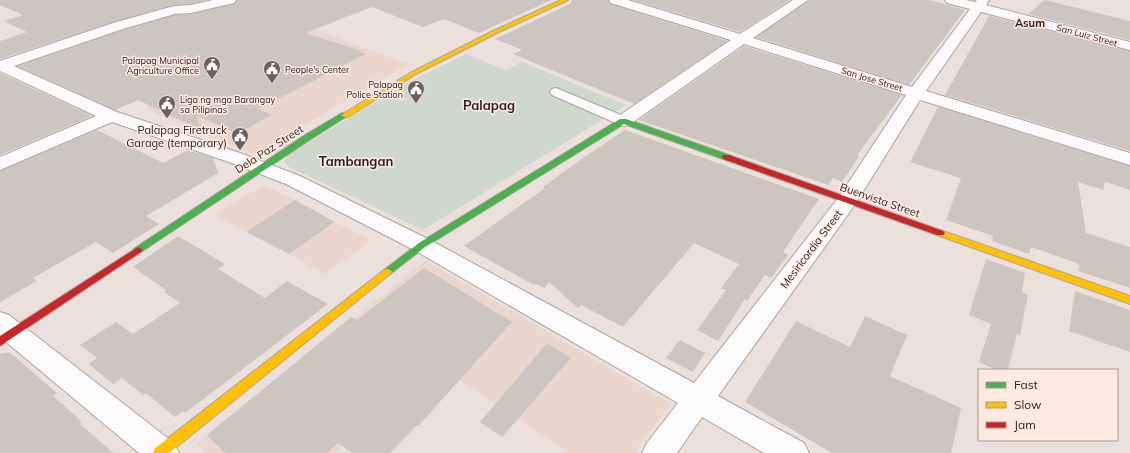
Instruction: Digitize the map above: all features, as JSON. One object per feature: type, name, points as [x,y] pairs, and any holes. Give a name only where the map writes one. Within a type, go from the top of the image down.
[{"type":"street","points":[[1,66],[132,22],[174,10],[191,9],[230,0]]},
{"type":"street","name":"Dela Paz Street","points":[[5,332],[262,169],[308,137],[414,73],[495,32],[565,0]]},
{"type":"street","name":"San Jose Street","points":[[615,0],[1130,159]]},
{"type":"street","points":[[5,332],[161,452],[422,245],[623,121],[802,0]]},
{"type":"street","name":"San Luiz Street","points":[[950,0],[980,3],[1130,46]]},
{"type":"street","name":"Mesiricordia Street","points":[[658,453],[847,201],[916,93],[980,3]]},
{"type":"street","points":[[1,66],[111,116],[236,158],[293,180],[422,245],[794,453]]},
{"type":"street","points":[[0,164],[111,116]]},
{"type":"street","name":"Buenvista Street","points":[[623,121],[1130,300]]},
{"type":"lane","points":[[556,92],[623,121]]},
{"type":"shaded area","points":[[315,28],[344,41],[409,64],[254,154],[144,109]]},
{"type":"shaded area","points":[[466,54],[506,70],[522,62],[626,105],[423,230],[289,167],[284,162],[289,154],[409,82]]},
{"type":"shaded area","points":[[264,185],[295,200],[246,232],[215,214]]},
{"type":"shaded area","points":[[335,222],[371,240],[325,274],[289,254]]},
{"type":"shaded area","points":[[426,261],[671,404],[634,453],[568,453],[400,340],[377,414],[335,453],[207,453],[197,444]]},
{"type":"building","points":[[0,0],[206,0],[191,4],[174,5],[113,22],[0,59],[0,41],[27,32],[4,21],[23,15],[0,5]]},
{"type":"building","points":[[237,0],[551,0],[479,33],[444,19],[423,27],[372,7],[305,33],[362,51],[360,52],[366,54],[258,109],[272,115],[237,134],[196,115],[201,130],[138,100],[115,110],[18,66],[123,30],[175,15],[191,14],[234,4]]},
{"type":"building","points":[[572,0],[608,0],[611,4],[728,41],[634,104],[513,54],[522,50],[495,39],[570,4]]},
{"type":"building","points":[[633,0],[790,0],[740,32]]},
{"type":"building","points":[[809,0],[930,0],[965,10],[909,85],[756,37]]},
{"type":"building","points":[[1045,0],[1130,21],[1130,40],[1028,14]]},
{"type":"building","points":[[989,16],[1130,51],[1130,151],[945,95]]},
{"type":"building","points":[[744,46],[902,95],[857,155],[859,156],[842,182],[833,178],[828,185],[639,120]]},
{"type":"building","points":[[0,73],[92,116],[0,155]]},
{"type":"building","points":[[938,107],[1130,166],[1130,190],[1105,182],[1103,190],[1078,182],[1086,233],[1130,247],[1130,288],[1078,271],[1079,266],[1077,263],[1031,247],[1029,254],[992,241],[993,236],[946,220],[961,178],[910,162]]},
{"type":"building","points":[[97,130],[163,163],[188,150],[213,158],[218,173],[146,216],[159,224],[113,253],[96,242],[33,278],[37,281],[0,302],[0,171]]},
{"type":"building","points":[[625,130],[819,199],[783,252],[788,255],[771,278],[765,275],[747,301],[745,299],[718,341],[697,330],[726,290],[721,288],[739,264],[694,243],[623,327],[581,305],[578,308],[549,282],[544,288],[536,284],[534,285],[464,246],[545,188],[543,187],[580,160]]},
{"type":"building","points":[[295,200],[335,222],[289,254],[246,232]]},
{"type":"building","points":[[178,236],[225,264],[218,269],[265,298],[287,281],[328,304],[185,413],[183,411],[175,417],[146,393],[143,395],[122,378],[113,384],[89,364],[97,358],[80,345],[116,322],[133,334],[180,303],[164,292],[166,290],[133,267]]},
{"type":"building","points":[[986,259],[1025,273],[1022,292],[1028,295],[1020,335],[1017,334],[1008,369],[994,369],[979,362],[991,324],[969,315]]},
{"type":"building","points":[[424,268],[512,322],[418,426],[417,425],[390,453],[352,453],[338,443],[327,453],[225,453],[207,435],[351,317],[357,320]]},
{"type":"building","points":[[1075,291],[1130,310],[1130,352],[1069,331]]},
{"type":"building","points":[[865,316],[907,335],[890,376],[961,408],[951,453],[832,453],[745,402],[796,321],[850,347]]},
{"type":"building","points":[[680,340],[705,353],[693,372],[666,358]]},
{"type":"building","points":[[547,343],[571,358],[502,437],[480,422]]},
{"type":"building","points":[[9,352],[57,393],[53,396],[82,422],[80,424],[113,453],[0,453],[0,354]]},
{"type":"traffic: fast","points":[[138,250],[308,137],[345,115]]},
{"type":"traffic: fast","points":[[387,272],[422,245],[623,121],[726,157]]},
{"type":"traffic: slow","points":[[345,115],[414,73],[495,32],[565,0]]},
{"type":"traffic: slow","points":[[940,233],[1130,300]]},
{"type":"traffic: slow","points":[[159,453],[387,272]]},
{"type":"traffic: jam","points":[[726,157],[940,233]]},
{"type":"traffic: jam","points":[[0,342],[138,250]]},
{"type":"place","name":"Palapag Municipal Agriculture Office","points":[[212,80]]},
{"type":"place","name":"People's Center","points":[[272,84]]},
{"type":"place","name":"Palapag Police Station","points":[[416,104]]},
{"type":"place","name":"Liga ng mga Barangay sa Pilipinas","points":[[167,119]]},
{"type":"place","name":"Palapag Firetruck Garage (temporary)","points":[[240,151]]},
{"type":"district","name":"Asum","points":[[1030,23]]},
{"type":"district","name":"Palapag","points":[[489,105]]},
{"type":"district","name":"Tambangan","points":[[356,161]]}]
